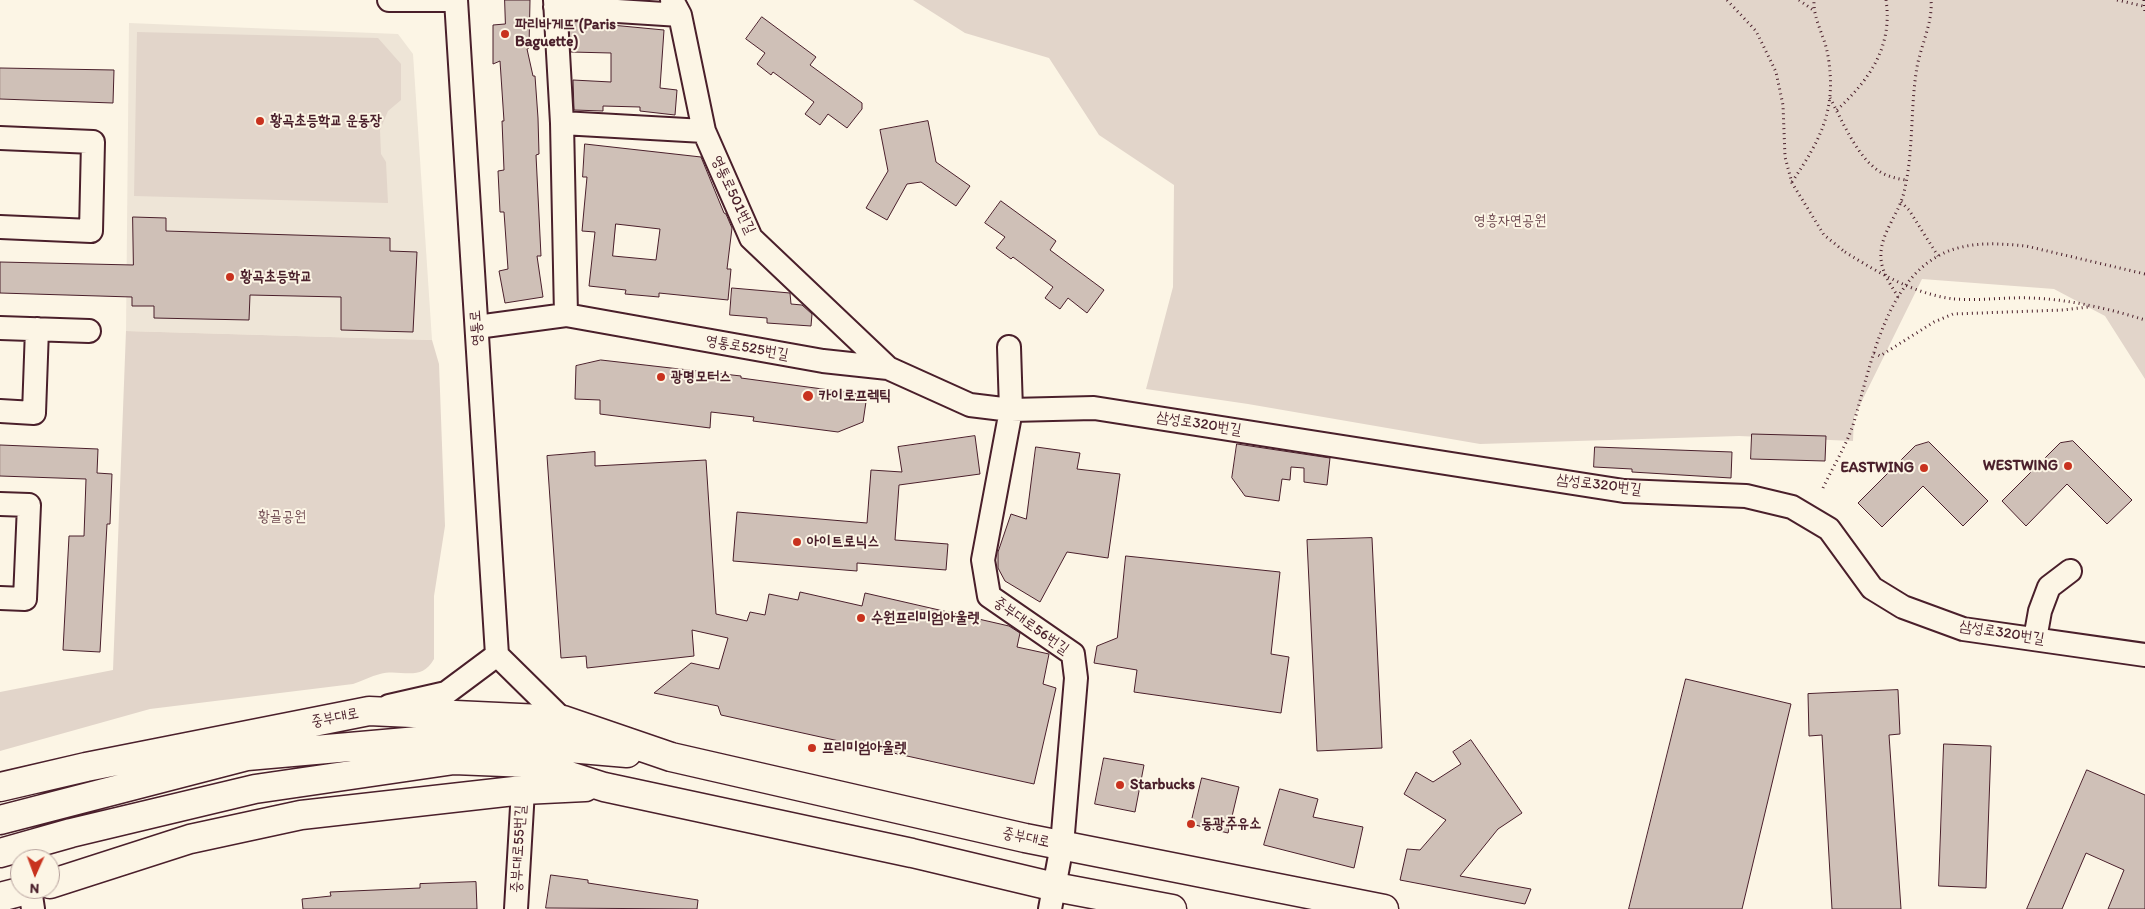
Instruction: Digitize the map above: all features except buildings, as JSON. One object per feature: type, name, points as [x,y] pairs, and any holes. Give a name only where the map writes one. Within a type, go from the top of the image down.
[{"type":"main road","name":"중부대로","points":[[0,787],[86,767],[369,711],[563,720],[671,757],[1062,845],[1384,909]]},
{"type":"main road","name":"중부대로","points":[[0,820],[248,756],[452,738],[671,757]]},
{"type":"main road","points":[[0,853],[71,833],[255,789],[454,760],[529,763],[604,787],[912,853],[1053,898],[1159,906],[1155,863]]},
{"type":"main road","points":[[60,881],[190,839],[301,815],[522,790],[604,787]]},
{"type":"main road","points":[[912,853],[921,814]]},
{"type":"street","points":[[389,0],[447,0]]},
{"type":"street","name":"영통로","points":[[456,0],[497,655]]},
{"type":"street","points":[[566,315],[562,123],[555,4],[676,7]]},
{"type":"street","name":"영통로501번길","points":[[676,7],[704,131],[752,238],[888,368]]},
{"type":"street","points":[[562,123],[704,131]]},
{"type":"street","points":[[0,138],[93,142],[91,231],[0,227]]},
{"type":"street","name":"영통로525번길","points":[[477,327],[566,315],[823,361],[888,368],[970,405],[1011,410]]},
{"type":"street","points":[[0,328],[89,331]]},
{"type":"street","points":[[0,412],[34,413],[37,329]]},
{"type":"street","name":"중부대로56번길","points":[[1009,347],[1011,410],[984,560],[989,596],[1073,654],[1076,678],[1062,845],[1053,898]]},
{"type":"street","name":"삼성로320번길","points":[[1011,410],[1094,408],[1624,491],[1746,496],[1792,507],[1829,529],[1872,588],[1903,607],[1963,629],[2145,655]]},
{"type":"street","points":[[0,504],[29,505],[26,599],[0,598]]},
{"type":"street","points":[[2035,639],[2040,610],[2049,587],[2070,571]]},
{"type":"street","points":[[369,711],[446,693],[497,655],[563,720]]},
{"type":"street","name":"중부대로55번길","points":[[516,909],[522,790]]},
{"type":"path","points":[[1727,0],[1756,31],[1776,72],[1784,105],[1785,157],[1792,182],[1824,234],[1845,252],[1905,285],[1938,297],[1987,300],[2030,298],[2062,300],[2088,307],[2117,311],[2145,320]]},
{"type":"path","points":[[1799,0],[1813,11]]},
{"type":"path","points":[[1792,182],[1820,138],[1830,98],[1828,56],[1813,11],[1814,0]]},
{"type":"path","points":[[1836,110],[1862,85],[1877,61],[1886,29],[1886,0]]},
{"type":"path","points":[[1898,297],[1885,275],[1881,258],[1882,246],[1901,202],[1906,180],[1917,67],[1930,14],[1931,0]]},
{"type":"path","points":[[2116,0],[2143,6]]},
{"type":"path","points":[[2144,0],[2145,13]]},
{"type":"path","points":[[1830,98],[1851,138],[1870,162],[1882,173],[1906,180]]},
{"type":"path","points":[[1901,202],[1909,210],[1938,256]]},
{"type":"path","points":[[1823,488],[1849,437],[1873,353],[1898,297],[1909,280],[1938,256],[1960,247],[1976,244],[2026,246],[2145,274]]},
{"type":"path","points":[[1873,353],[1880,356],[1939,319],[1953,314],[2063,310],[2088,307]]},
{"type":"shaded area","name":"황곡초등학교","points":[[129,23],[398,34],[413,54],[432,340],[126,331]]},
{"type":"green space","name":"영흥자연공원","points":[[913,0],[2145,0],[2145,379],[2105,316],[2054,289],[1922,279],[1854,417],[1853,441],[1739,436],[1480,444],[1248,404],[1146,389],[1173,287],[1174,185],[1099,135],[1049,58],[965,33]]},
{"type":"green space","name":"황곡초등학교 운동장","points":[[137,32],[378,38],[401,64],[401,100],[388,111],[380,130],[381,154],[386,162],[388,203],[134,196]]},
{"type":"green space","name":"황골공원","points":[[126,331],[432,340],[439,364],[445,526],[434,596],[434,659],[429,666],[423,671],[416,673],[380,674],[353,684],[150,709],[0,751],[0,692],[113,670]]},
{"type":"place","name":"파리바게뜨 (Paris Baguette)","points":[[505,34]]},
{"type":"place","name":"황곡초등학교 운동장","points":[[260,121]]},
{"type":"place","name":"황곡초등학교","points":[[230,277]]},
{"type":"place","name":"광명모터스","points":[[661,377]]},
{"type":"place","name":"카이로프렉틱","points":[[808,396]]},
{"type":"place","name":"WESTWING","points":[[2068,466]]},
{"type":"place","name":"EASTWING","points":[[1924,468]]},
{"type":"place","name":"아이트로닉스","points":[[797,542]]},
{"type":"place","name":"수원프리미엄아울렛","points":[[861,618]]},
{"type":"place","name":"프리미엄아울렛","points":[[812,748]]},
{"type":"place","name":"Starbucks","points":[[1120,785]]},
{"type":"place","name":"동광주유소","points":[[1191,824]]}]
